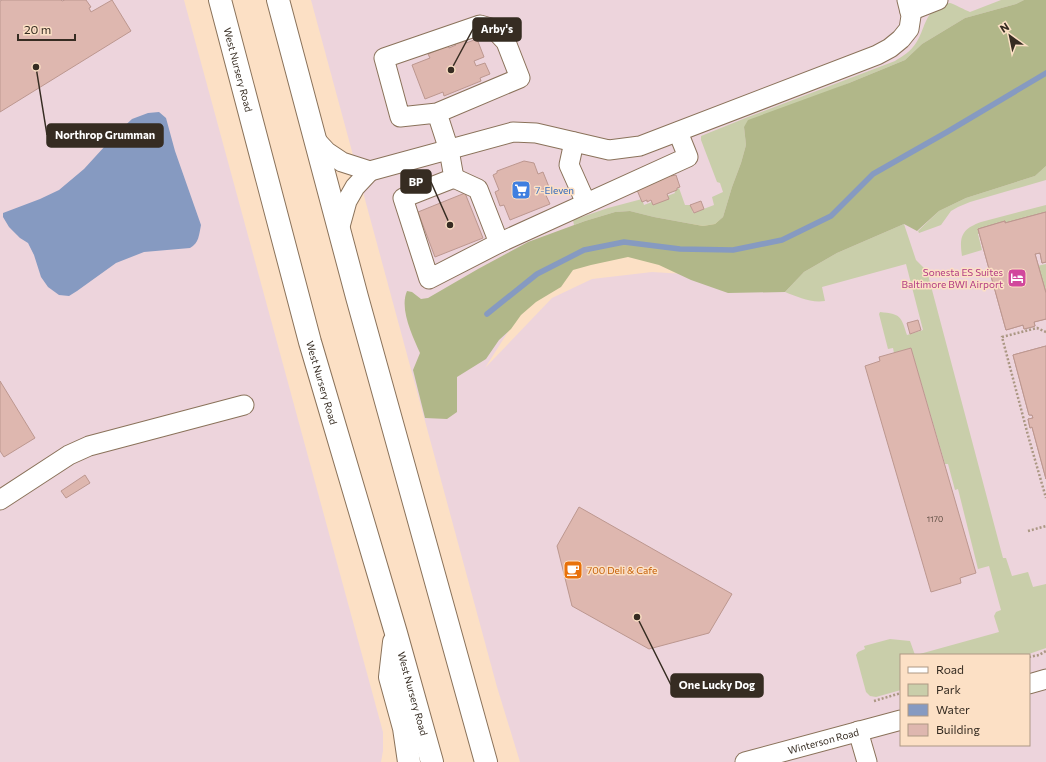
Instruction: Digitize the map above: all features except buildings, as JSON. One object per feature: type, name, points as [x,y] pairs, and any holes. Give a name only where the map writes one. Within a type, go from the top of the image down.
[{"type":"main road","name":"West Nursery Road","points":[[220,0],[310,342],[396,632],[432,762]]},
{"type":"main road","points":[[278,0],[339,230],[486,762]]},
{"type":"main road","points":[[396,632],[390,677],[404,728],[409,762]]},
{"type":"street","points":[[339,230],[347,200],[355,187],[370,171],[513,132],[536,133],[610,150],[640,146],[877,55],[890,48],[900,40],[909,29],[912,16],[909,6],[938,0]]},
{"type":"street","points":[[480,25],[494,29],[506,42],[520,78],[437,113],[400,117],[384,58],[480,25]]},
{"type":"street","points":[[437,113],[449,150],[454,178]]},
{"type":"street","points":[[499,243],[478,189],[454,178],[403,198],[429,279],[499,243],[688,157],[678,132]]},
{"type":"street","points":[[315,139],[327,152],[342,162],[370,171]]},
{"type":"street","points":[[574,142],[569,165],[586,203]]},
{"type":"street","points":[[0,500],[69,455],[89,446],[244,405]]},
{"type":"street","points":[[1030,684],[1046,679]]},
{"type":"street","name":"Winterson Road","points":[[745,762],[900,720]]},
{"type":"street","points":[[858,731],[868,762]]},
{"type":"path","points":[[1046,332],[1037,328],[1002,337],[1046,498]]},
{"type":"path","points":[[1028,531],[1046,526]]},
{"type":"path","points":[[1030,657],[1039,655],[1046,651]]},
{"type":"path","points":[[874,701],[900,693]]},
{"type":"shaded area","points":[[0,0],[184,0],[383,732],[383,751],[381,762],[0,762]]},
{"type":"shaded area","points":[[311,0],[1046,0],[789,212],[567,239],[485,368],[552,298],[592,279],[652,272],[702,275],[1046,116],[1046,762],[520,762],[497,687]]},
{"type":"green space","points":[[1001,0],[1024,0],[1016,4],[965,18],[922,44],[905,60],[744,127],[746,145],[741,163],[723,217],[715,224],[703,226],[630,211],[615,212],[574,225],[573,220],[608,208],[642,199],[644,205],[675,193],[674,190],[679,188],[685,205],[691,205],[693,213],[714,205],[712,197],[723,192],[720,183],[717,182],[701,140],[701,136],[895,61],[914,46],[928,17],[935,9],[941,6],[950,3],[970,12]]},
{"type":"green space","points":[[1024,0],[1046,0],[1046,166],[1035,176],[966,198],[939,211],[917,231],[904,224],[837,253],[804,272],[785,292],[728,293],[691,280],[659,265],[628,257],[573,270],[561,287],[536,302],[521,315],[511,329],[499,340],[486,359],[457,377],[457,412],[447,419],[425,418],[413,370],[420,353],[406,314],[405,298],[407,291],[412,292],[421,299],[428,298],[528,242],[585,221],[615,212],[630,211],[703,226],[715,224],[723,217],[741,163],[746,145],[744,127],[748,120],[849,83],[905,60],[922,44],[965,18],[1016,4]]},
{"type":"green space","points":[[1046,166],[1046,180],[970,202],[958,207],[951,211],[941,225],[919,233],[918,231],[939,211],[966,198],[1035,176]]},
{"type":"green space","points":[[1046,205],[1046,216],[978,234],[982,250],[962,256],[961,243],[963,234],[970,227],[981,222]]},
{"type":"green space","points":[[904,224],[916,260],[927,271],[1003,558],[1006,558],[1012,576],[1028,572],[1033,587],[1046,584],[1046,648],[1029,654],[920,654],[999,632],[994,616],[996,612],[1001,610],[989,566],[978,569],[958,489],[955,490],[948,464],[945,464],[911,348],[894,353],[893,348],[888,349],[879,314],[880,312],[899,317],[907,335],[923,330],[906,264],[822,287],[825,301],[799,298],[785,292],[804,272],[837,253]]},
{"type":"green space","points":[[1046,264],[1046,295],[1037,266]]},
{"type":"green space","points":[[890,639],[910,641],[915,654],[900,654],[900,690],[876,697],[870,696],[866,692],[856,655],[858,652],[865,649],[864,646]]},
{"type":"water","points":[[159,112],[166,118],[175,151],[201,225],[197,241],[190,248],[144,252],[116,263],[69,296],[59,295],[48,287],[41,277],[34,255],[28,243],[20,238],[9,227],[3,217],[3,213],[59,190],[84,169],[132,119],[148,113]]},
{"type":"waterway","points":[[487,314],[537,274],[584,250],[624,242],[680,249],[733,250],[782,240],[831,216],[873,174],[1046,73]]},
{"type":"place","name":"Northrop Grumman","points":[[36,67]]},
{"type":"place","name":"Arby's","points":[[451,70]]},
{"type":"place","name":"7-Eleven","points":[[521,190]]},
{"type":"place","name":"BP","points":[[450,225]]},
{"type":"place","name":"Sonesta ES Suites Baltimore BWI Airport","points":[[1017,278]]},
{"type":"place","name":"700 Deli & Cafe","points":[[573,570]]},
{"type":"place","name":"One Lucky Dog","points":[[637,617]]}]
